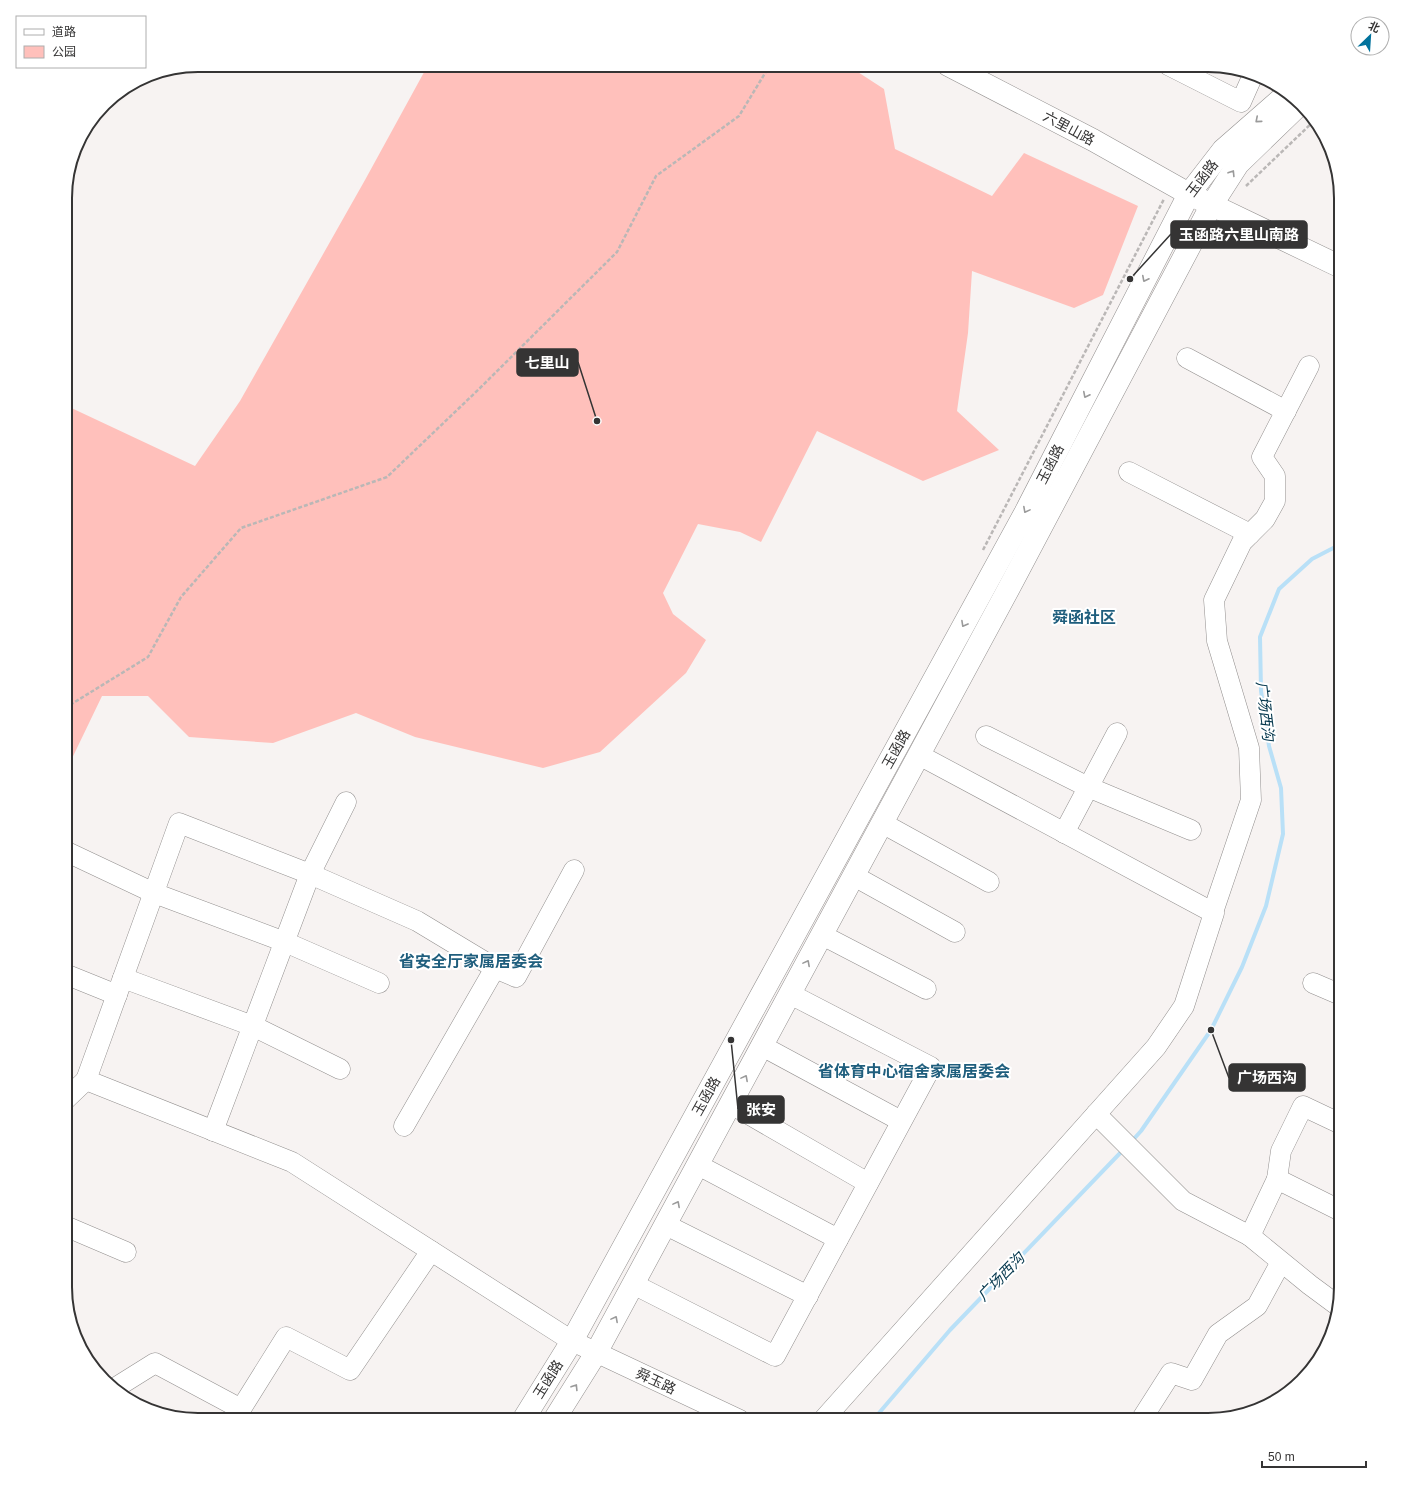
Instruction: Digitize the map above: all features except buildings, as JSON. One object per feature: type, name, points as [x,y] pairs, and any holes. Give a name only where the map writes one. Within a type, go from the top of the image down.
[{"type":"main road","name":"六里山路","points":[[962,72],[1093,140],[1188,194],[1334,264]]},
{"type":"main road","name":"玉函路","points":[[527,1413],[572,1341],[1025,514],[1188,194],[1223,150],[1284,97]]},
{"type":"main road","name":"玉函路","points":[[558,1413],[596,1353],[666,1225],[1212,206],[1238,164],[1296,108]]},
{"type":"street","points":[[1183,72],[1241,102],[1251,80]]},
{"type":"street","points":[[1187,358],[1286,411]]},
{"type":"street","points":[[1214,909],[1251,800],[1249,748],[1217,641],[1214,600],[1242,542],[1265,519],[1275,501],[1275,476],[1262,457],[1309,366]]},
{"type":"street","points":[[1129,472],[1250,534]]},
{"type":"street","points":[[1064,833],[1117,733]]},
{"type":"street","points":[[986,736],[1088,787],[1191,830]]},
{"type":"street","points":[[829,1413],[1156,1047],[1184,1006],[1214,913],[919,755]]},
{"type":"street","points":[[214,1131],[310,874],[346,802]]},
{"type":"street","points":[[72,1093],[86,1080],[179,823],[310,874],[417,921],[495,968],[516,977],[574,870]]},
{"type":"street","points":[[882,823],[989,882]]},
{"type":"street","points":[[72,854],[154,893],[285,942],[380,983]]},
{"type":"street","points":[[854,876],[955,932]]},
{"type":"street","points":[[822,935],[926,989]]},
{"type":"street","points":[[404,1126],[495,968]]},
{"type":"street","points":[[72,976],[120,987],[253,1026],[340,1068]]},
{"type":"street","points":[[1313,983],[1334,993]]},
{"type":"street","points":[[633,1284],[775,1356],[808,1296],[931,1067],[790,994]]},
{"type":"street","points":[[762,1046],[901,1122]]},
{"type":"street","name":"舜玉路","points":[[86,1080],[292,1162],[572,1341],[725,1413]]},
{"type":"street","points":[[731,1104],[868,1183]]},
{"type":"street","points":[[1250,1236],[1277,1179],[1281,1151],[1302,1106],[1334,1121]]},
{"type":"street","points":[[1096,1114],[1183,1200],[1250,1236],[1310,1286],[1333,1301]]},
{"type":"street","points":[[698,1165],[838,1239]]},
{"type":"street","points":[[1277,1179],[1334,1208]]},
{"type":"street","points":[[666,1225],[808,1296]]},
{"type":"street","points":[[72,1229],[126,1252]]},
{"type":"street","points":[[119,1385],[154,1363],[241,1409],[286,1337],[350,1370],[431,1250]]},
{"type":"street","points":[[1145,1413],[1171,1373],[1192,1380],[1218,1334],[1257,1306],[1281,1262]]},
{"type":"path","points":[[72,704],[148,657],[181,597],[241,528],[387,477],[485,384],[617,252],[656,176],[739,116],[766,72]]},
{"type":"green space","points":[[424,72],[858,72],[884,89],[895,149],[992,196],[1024,153],[1138,206],[1103,295],[1074,308],[972,271],[968,333],[957,411],[999,450],[923,481],[817,431],[761,542],[740,532],[698,524],[663,593],[673,614],[706,640],[686,673],[600,752],[543,768],[415,737],[356,713],[273,743],[189,737],[148,696],[102,696],[72,758],[72,408],[195,466],[240,401]]},
{"type":"waterway","name":"广场西沟","points":[[1132,1141],[1141,1131],[1211,1030],[1242,967],[1266,906],[1283,834],[1281,788],[1269,746],[1261,691],[1260,637],[1279,589],[1312,559],[1334,548]]},
{"type":"waterway","name":"广场西沟","points":[[879,1413],[950,1330],[1124,1149]]},
{"type":"place","name":"玉函路六里山南路","points":[[1130,279]]},
{"type":"place","name":"七里山","points":[[597,421]]},
{"type":"place","name":"广场西沟","points":[[1211,1030]]},
{"type":"place","name":"张安","points":[[731,1040]]},
{"type":"district","name":"舜函社区","points":[[1084,617]]},
{"type":"district","name":"省安全厅家属居委会","points":[[471,961]]},
{"type":"district","name":"省体育中心宿舍家属居委会","points":[[914,1071]]}]
